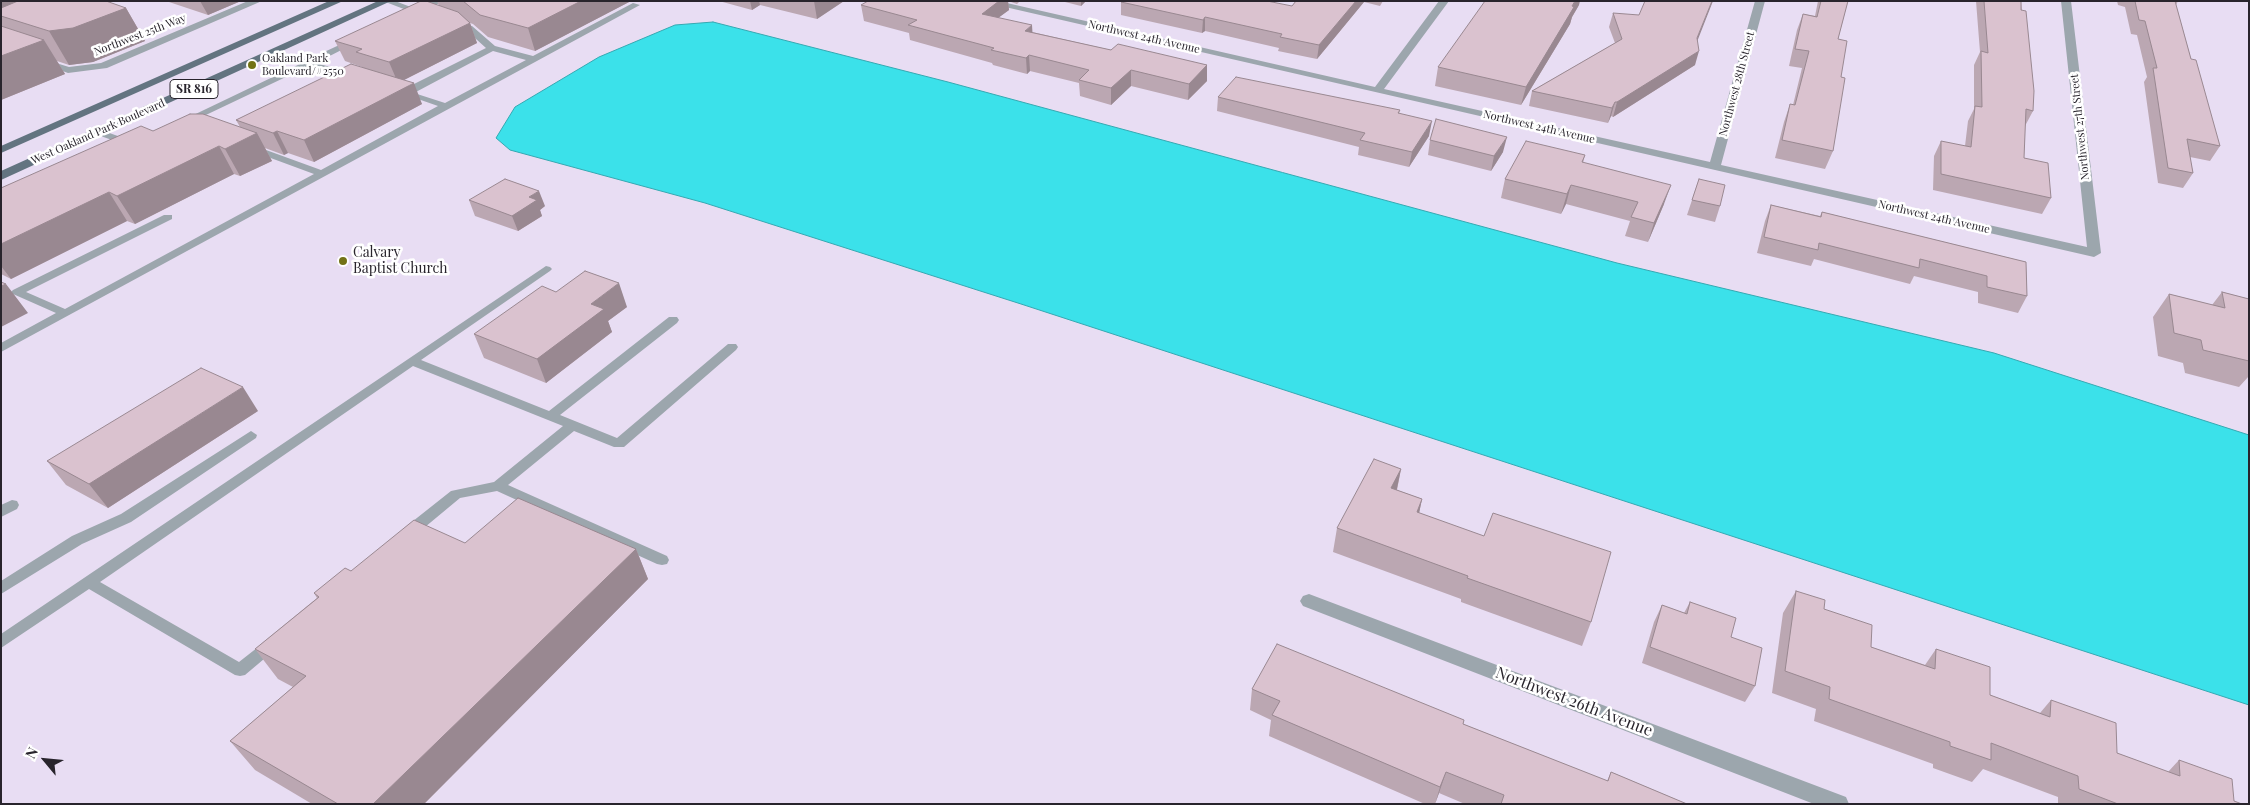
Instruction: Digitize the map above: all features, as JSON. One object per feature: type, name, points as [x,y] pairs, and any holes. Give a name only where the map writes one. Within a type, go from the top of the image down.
[{"type":"main road","name":"West Oakland Park Boulevard","points":[[1,150],[338,1]]},
{"type":"main road","points":[[341,21],[364,6],[365,1]]},
{"type":"main road","name":"West Oakland Park Boulevard","points":[[1,176],[387,1]]},
{"type":"street","name":"Northwest 25th Way","points":[[34,59],[68,70],[103,66],[257,1]]},
{"type":"street","name":"Northwest 24th Avenue","points":[[984,1],[2094,254]]},
{"type":"street","points":[[1378,90],[1444,1]]},
{"type":"street","name":"Northwest 28th Street","points":[[1715,167],[1760,1]]},
{"type":"street","name":"Northwest 27th Street","points":[[2066,1],[2094,254]]},
{"type":"street","name":"Northwest 26th Avenue","points":[[1309,601],[1840,804]]},
{"type":"lane","points":[[387,1],[433,17]]},
{"type":"lane","points":[[407,16],[439,1]]},
{"type":"lane","points":[[1,348],[636,5]]},
{"type":"lane","points":[[451,23],[469,28],[492,48],[533,59]]},
{"type":"lane","points":[[176,125],[362,38]]},
{"type":"lane","points":[[407,93],[492,48]]},
{"type":"lane","points":[[272,53],[350,76],[327,83]]},
{"type":"lane","points":[[390,88],[446,106]]},
{"type":"lane","points":[[98,132],[134,145]]},
{"type":"lane","points":[[238,142],[323,174]]},
{"type":"lane","points":[[65,314],[13,291],[168,217]]},
{"type":"lane","points":[[1,642],[546,269]]},
{"type":"lane","points":[[552,416],[673,320]]},
{"type":"lane","points":[[412,361],[619,444],[732,347]]},
{"type":"lane","points":[[394,544],[456,494],[498,486],[572,425]]},
{"type":"lane","points":[[1,588],[77,540],[126,518],[251,434]]},
{"type":"lane","points":[[498,486],[662,560]]},
{"type":"lane","points":[[89,582],[240,670],[279,638]]},
{"type":"water","points":[[713,22],[948,82],[1617,263],[1994,353],[2249,435],[2249,705],[1021,304],[705,203],[510,150],[496,138],[515,107],[599,57],[675,25]]},
{"type":"building","points":[[18,1],[106,1],[126,8],[73,28],[49,31],[1,16],[1,8]]},
{"type":"building","points":[[421,1],[458,12],[470,23],[389,62],[356,52],[362,49],[335,41]]},
{"type":"building","points":[[463,1],[581,1],[528,28],[480,15]]},
{"type":"building","points":[[868,1],[999,1],[982,14],[1032,25],[1025,31],[1111,50],[1118,44],[1207,65],[1189,84],[1131,70],[1111,88],[1079,80],[1089,70],[1029,55],[1026,58],[991,50],[994,48],[908,25],[917,20],[861,5]]},
{"type":"building","points":[[1122,1],[1267,1],[1292,6],[1296,1],[1356,1],[1319,45],[1280,37],[1282,34],[1205,17],[1203,20]]},
{"type":"building","points":[[1485,1],[1575,1],[1572,6],[1574,7],[1526,87],[1438,67]]},
{"type":"building","points":[[1645,1],[1712,1],[1697,38],[1699,51],[1615,102],[1612,108],[1532,91],[1622,39],[1613,13],[1639,15]]},
{"type":"building","points":[[1821,1],[1848,1],[1838,39],[1847,41],[1841,77],[1845,78],[1833,151],[1782,140],[1790,104],[1795,105],[1809,51],[1795,49],[1803,14],[1817,17]]},
{"type":"building","points":[[1984,1],[2021,1],[2021,10],[2026,11],[2034,91],[2033,111],[2026,109],[2024,158],[2048,163],[2051,198],[1941,174],[1941,141],[1971,147],[1975,106],[1982,107],[1981,51],[1988,53]]},
{"type":"building","points":[[2135,1],[2175,1],[2191,59],[2196,60],[2220,146],[2187,139],[2193,173],[2168,168],[2153,68],[2157,68],[2145,21],[2139,20]]},
{"type":"building","points":[[1,26],[44,40],[1,56]]},
{"type":"building","points":[[351,64],[414,83],[304,140],[277,131],[273,133],[236,120]]},
{"type":"building","points":[[1236,77],[1400,110],[1398,113],[1432,121],[1412,152],[1360,140],[1365,133],[1218,97]]},
{"type":"building","points":[[190,114],[203,114],[257,133],[225,149],[219,146],[117,196],[109,192],[1,244],[1,188],[141,126],[153,131]]},
{"type":"building","points":[[1436,119],[1507,137],[1494,156],[1430,140]]},
{"type":"building","points":[[1526,141],[1585,155],[1582,162],[1671,185],[1654,223],[1631,217],[1638,202],[1571,185],[1567,194],[1505,179]]},
{"type":"building","points":[[505,179],[539,191],[529,197],[537,200],[512,216],[469,200]]},
{"type":"building","points":[[1699,179],[1725,185],[1720,206],[1692,200]]},
{"type":"building","points":[[1771,205],[1821,217],[1822,212],[2026,262],[2027,296],[1987,287],[1987,276],[1920,259],[1919,268],[1819,243],[1818,250],[1764,237]]},
{"type":"building","points":[[585,271],[619,283],[591,304],[604,309],[537,359],[474,334],[542,286],[556,292]]},
{"type":"building","points":[[2222,292],[2249,299],[2249,361],[2203,350],[2201,340],[2174,333],[2169,294],[2225,308]]},
{"type":"building","points":[[201,368],[243,387],[89,484],[47,461]]},
{"type":"building","points":[[1374,459],[1401,469],[1391,488],[1422,499],[1417,512],[1484,536],[1493,513],[1611,552],[1591,622],[1467,578],[1468,576],[1337,528]]},
{"type":"building","points":[[518,498],[636,549],[373,804],[338,804],[230,741],[306,676],[255,649],[319,597],[314,593],[345,568],[351,571],[414,520],[465,543]]},
{"type":"building","points":[[1796,591],[1825,600],[1824,609],[1872,625],[1871,647],[1935,669],[1936,649],[1990,667],[1990,695],[2050,717],[2051,700],[2116,723],[2117,753],[2180,776],[2179,760],[2232,779],[2234,801],[2242,804],[2118,804],[2079,789],[2078,776],[1991,743],[1991,760],[1950,746],[1950,742],[1829,699],[1830,687],[1785,671]]},
{"type":"building","points":[[1690,602],[1736,618],[1731,637],[1762,648],[1755,686],[1650,647],[1662,605],[1687,614]]},
{"type":"building","points":[[1277,644],[1464,720],[1463,724],[1608,781],[1611,772],[1687,804],[1501,804],[1504,795],[1446,772],[1440,787],[1272,715],[1280,701],[1252,689]]},
{"type":"place","name":"Oakland Park Boulevard/#2550","points":[[252,65]]},
{"type":"place","name":"Calvary Baptist Church","points":[[343,261]]}]
